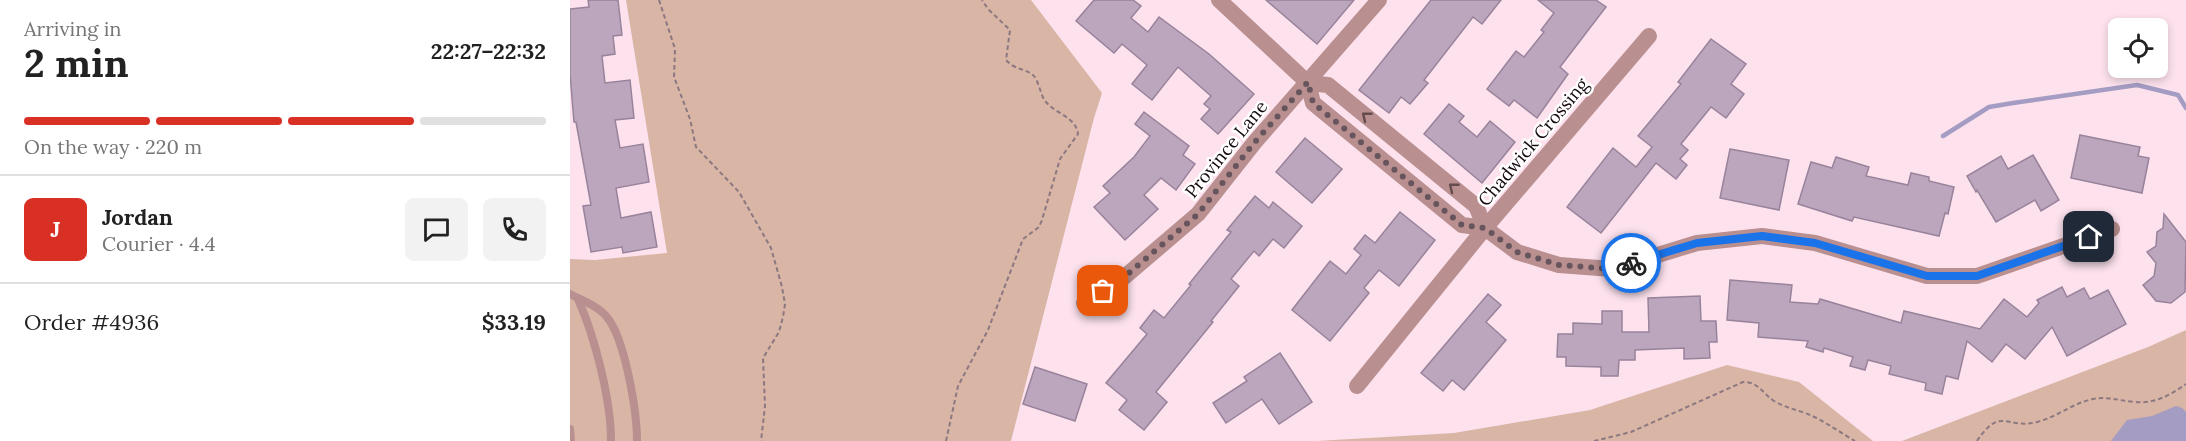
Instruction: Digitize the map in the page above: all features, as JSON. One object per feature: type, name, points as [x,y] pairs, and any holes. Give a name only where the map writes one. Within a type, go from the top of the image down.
[{"type":"street","points":[[1219,0],[1308,82],[1313,103],[1462,225],[1485,228],[1517,252],[1559,265],[1612,269],[1697,243],[1762,236],[1815,243],[1927,276],[1977,276],[2112,229]]},
{"type":"street","name":"Province Lane","points":[[1084,303],[1122,279],[1198,214],[1254,143],[1378,0]]},
{"type":"street","name":"Chadwick Crossing","points":[[1357,386],[1485,228],[1648,36]]},
{"type":"street","points":[[1308,82],[1328,85],[1476,206],[1485,228]]},
{"type":"street","points":[[1388,164],[1402,145]]},
{"type":"lane","points":[[574,296],[592,332],[611,424],[611,441]]},
{"type":"lane","points":[[574,296],[605,314],[615,330],[632,396],[637,441]]},
{"type":"lane","points":[[570,429],[571,441]]},
{"type":"path","points":[[659,0],[675,49],[674,77],[690,119],[696,147],[739,192],[771,248],[782,287],[784,304],[779,332],[764,358],[765,406],[761,441]]},
{"type":"path","points":[[946,441],[958,386],[988,330],[1023,239],[1038,227],[1042,220],[1060,159],[1078,134],[1075,124],[1046,102],[1033,75],[1016,69],[1006,60],[1010,30],[982,0]]},
{"type":"path","points":[[1594,441],[1631,432],[1743,382],[1751,382],[1759,386],[1776,402],[1818,419],[1855,441]]},
{"type":"path","points":[[1977,441],[1988,425],[2000,420],[2038,422],[2074,406],[2097,399],[2150,402],[2166,397],[2186,384]]},
{"type":"shaded area","points":[[626,0],[1031,0],[1102,93],[1011,441],[570,441],[570,259],[595,260],[667,253]]},
{"type":"shaded area","points":[[2186,330],[2186,441],[1902,441],[2148,347]]},
{"type":"shaded area","points":[[1727,365],[1799,382],[1873,441],[1317,441],[1454,433],[1590,410]]},
{"type":"shaded area","points":[[2176,406],[2186,412],[2186,441],[2111,441],[2127,420],[2152,416]]},
{"type":"building","points":[[588,0],[618,0],[622,35],[613,36],[615,54],[602,56],[605,83],[630,80],[634,118],[615,120],[620,148],[643,144],[649,182],[616,188],[621,218],[651,212],[657,247],[623,253],[622,247],[591,252],[583,206],[591,205],[576,122],[574,122],[570,74],[570,9],[589,7]]},
{"type":"building","points":[[1094,0],[1133,0],[1141,6],[1131,18],[1148,32],[1159,17],[1209,54],[1254,94],[1218,134],[1201,119],[1210,109],[1204,104],[1211,96],[1178,67],[1152,100],[1132,84],[1147,65],[1122,44],[1114,53],[1076,21]]},
{"type":"building","points":[[1266,0],[1354,0],[1317,44]]},
{"type":"building","points":[[1431,0],[1501,0],[1482,24],[1473,17],[1424,80],[1428,83],[1410,104],[1401,97],[1389,113],[1359,90]]},
{"type":"building","points":[[1538,0],[1596,0],[1606,7],[1560,67],[1568,74],[1537,118],[1514,100],[1509,106],[1487,89],[1516,51],[1524,57],[1544,32],[1541,30],[1554,13]]},
{"type":"building","points":[[1711,39],[1746,64],[1731,84],[1744,94],[1726,118],[1711,107],[1681,144],[1688,150],[1680,159],[1687,165],[1676,179],[1656,163],[1601,233],[1567,207],[1613,148],[1636,167],[1652,147],[1638,136],[1681,84],[1678,82]]},
{"type":"building","points":[[1449,104],[1464,116],[1459,122],[1477,137],[1490,121],[1515,142],[1482,183],[1424,134]]},
{"type":"building","points":[[1144,112],[1189,146],[1183,155],[1195,164],[1176,190],[1161,178],[1144,195],[1158,209],[1125,240],[1094,207],[1110,193],[1103,186],[1134,157],[1150,136],[1135,124]]},
{"type":"building","points":[[2080,135],[2140,147],[2138,156],[2149,158],[2142,193],[2071,178]]},
{"type":"building","points":[[1305,138],[1342,169],[1312,203],[1276,172]]},
{"type":"building","points":[[1730,149],[1789,160],[1779,210],[1720,198]]},
{"type":"building","points":[[2033,155],[2059,200],[2041,211],[2035,200],[1996,222],[1967,176],[2001,156],[2008,169]]},
{"type":"building","points":[[1836,157],[1869,167],[1866,176],[1908,185],[1911,173],[1929,177],[1929,181],[1954,187],[1948,214],[1945,213],[1939,236],[1854,217],[1852,221],[1798,204],[1811,162],[1832,168]]},
{"type":"building","points":[[1255,196],[1269,208],[1273,202],[1302,226],[1284,248],[1273,239],[1259,256],[1254,251],[1231,279],[1239,286],[1156,392],[1167,402],[1144,430],[1119,410],[1127,400],[1106,383],[1147,334],[1140,328],[1154,310],[1164,318],[1231,232],[1227,230]]},
{"type":"building","points":[[1400,212],[1435,240],[1399,286],[1379,270],[1364,288],[1369,293],[1330,341],[1292,310],[1330,261],[1346,274],[1361,255],[1354,249],[1365,235],[1375,243]]},
{"type":"building","points":[[2164,214],[2186,242],[2185,292],[2171,303],[2156,301],[2143,285],[2154,276],[2156,263],[2147,252],[2156,246],[2157,232],[2163,228]]},
{"type":"building","points":[[1730,280],[1792,285],[1790,302],[1818,304],[1820,299],[1901,323],[1904,311],[1980,329],[2004,299],[2027,317],[2039,303],[2037,300],[2062,287],[2067,297],[2084,288],[2090,299],[2108,290],[2126,324],[2067,356],[2052,327],[2025,359],[2006,344],[1992,362],[1967,341],[1958,379],[1946,376],[1942,394],[1925,390],[1926,383],[1889,374],[1891,366],[1868,360],[1865,370],[1850,366],[1853,357],[1824,348],[1823,352],[1806,347],[1808,341],[1758,337],[1759,323],[1727,320]]},
{"type":"building","points":[[1488,294],[1501,305],[1486,322],[1506,340],[1464,390],[1452,380],[1443,391],[1421,373]]},
{"type":"building","points":[[1700,296],[1701,321],[1716,321],[1717,342],[1709,342],[1710,358],[1684,359],[1684,348],[1635,350],[1635,360],[1619,360],[1618,376],[1601,376],[1601,367],[1566,366],[1566,357],[1557,357],[1558,334],[1573,334],[1573,323],[1602,324],[1602,311],[1622,311],[1622,332],[1649,332],[1648,298]]},
{"type":"building","points":[[1280,353],[1312,402],[1279,424],[1262,399],[1226,423],[1213,403],[1247,381],[1244,377]]},
{"type":"building","points":[[1035,367],[1087,384],[1075,421],[1023,404]]},
{"type":"waterway","points":[[1943,136],[1989,107],[2137,85],[2178,95],[2186,108]]},
{"type":"way so far","points":[[1103,291],[1122,279],[1198,214],[1254,143],[1308,82],[1313,103],[1462,225],[1485,228],[1517,252],[1559,265],[1612,269],[1631,263]]},
{"type":"route","points":[[1631,263],[1697,243],[1762,236],[1815,243],[1927,276],[1977,276],[2089,237]]}]
